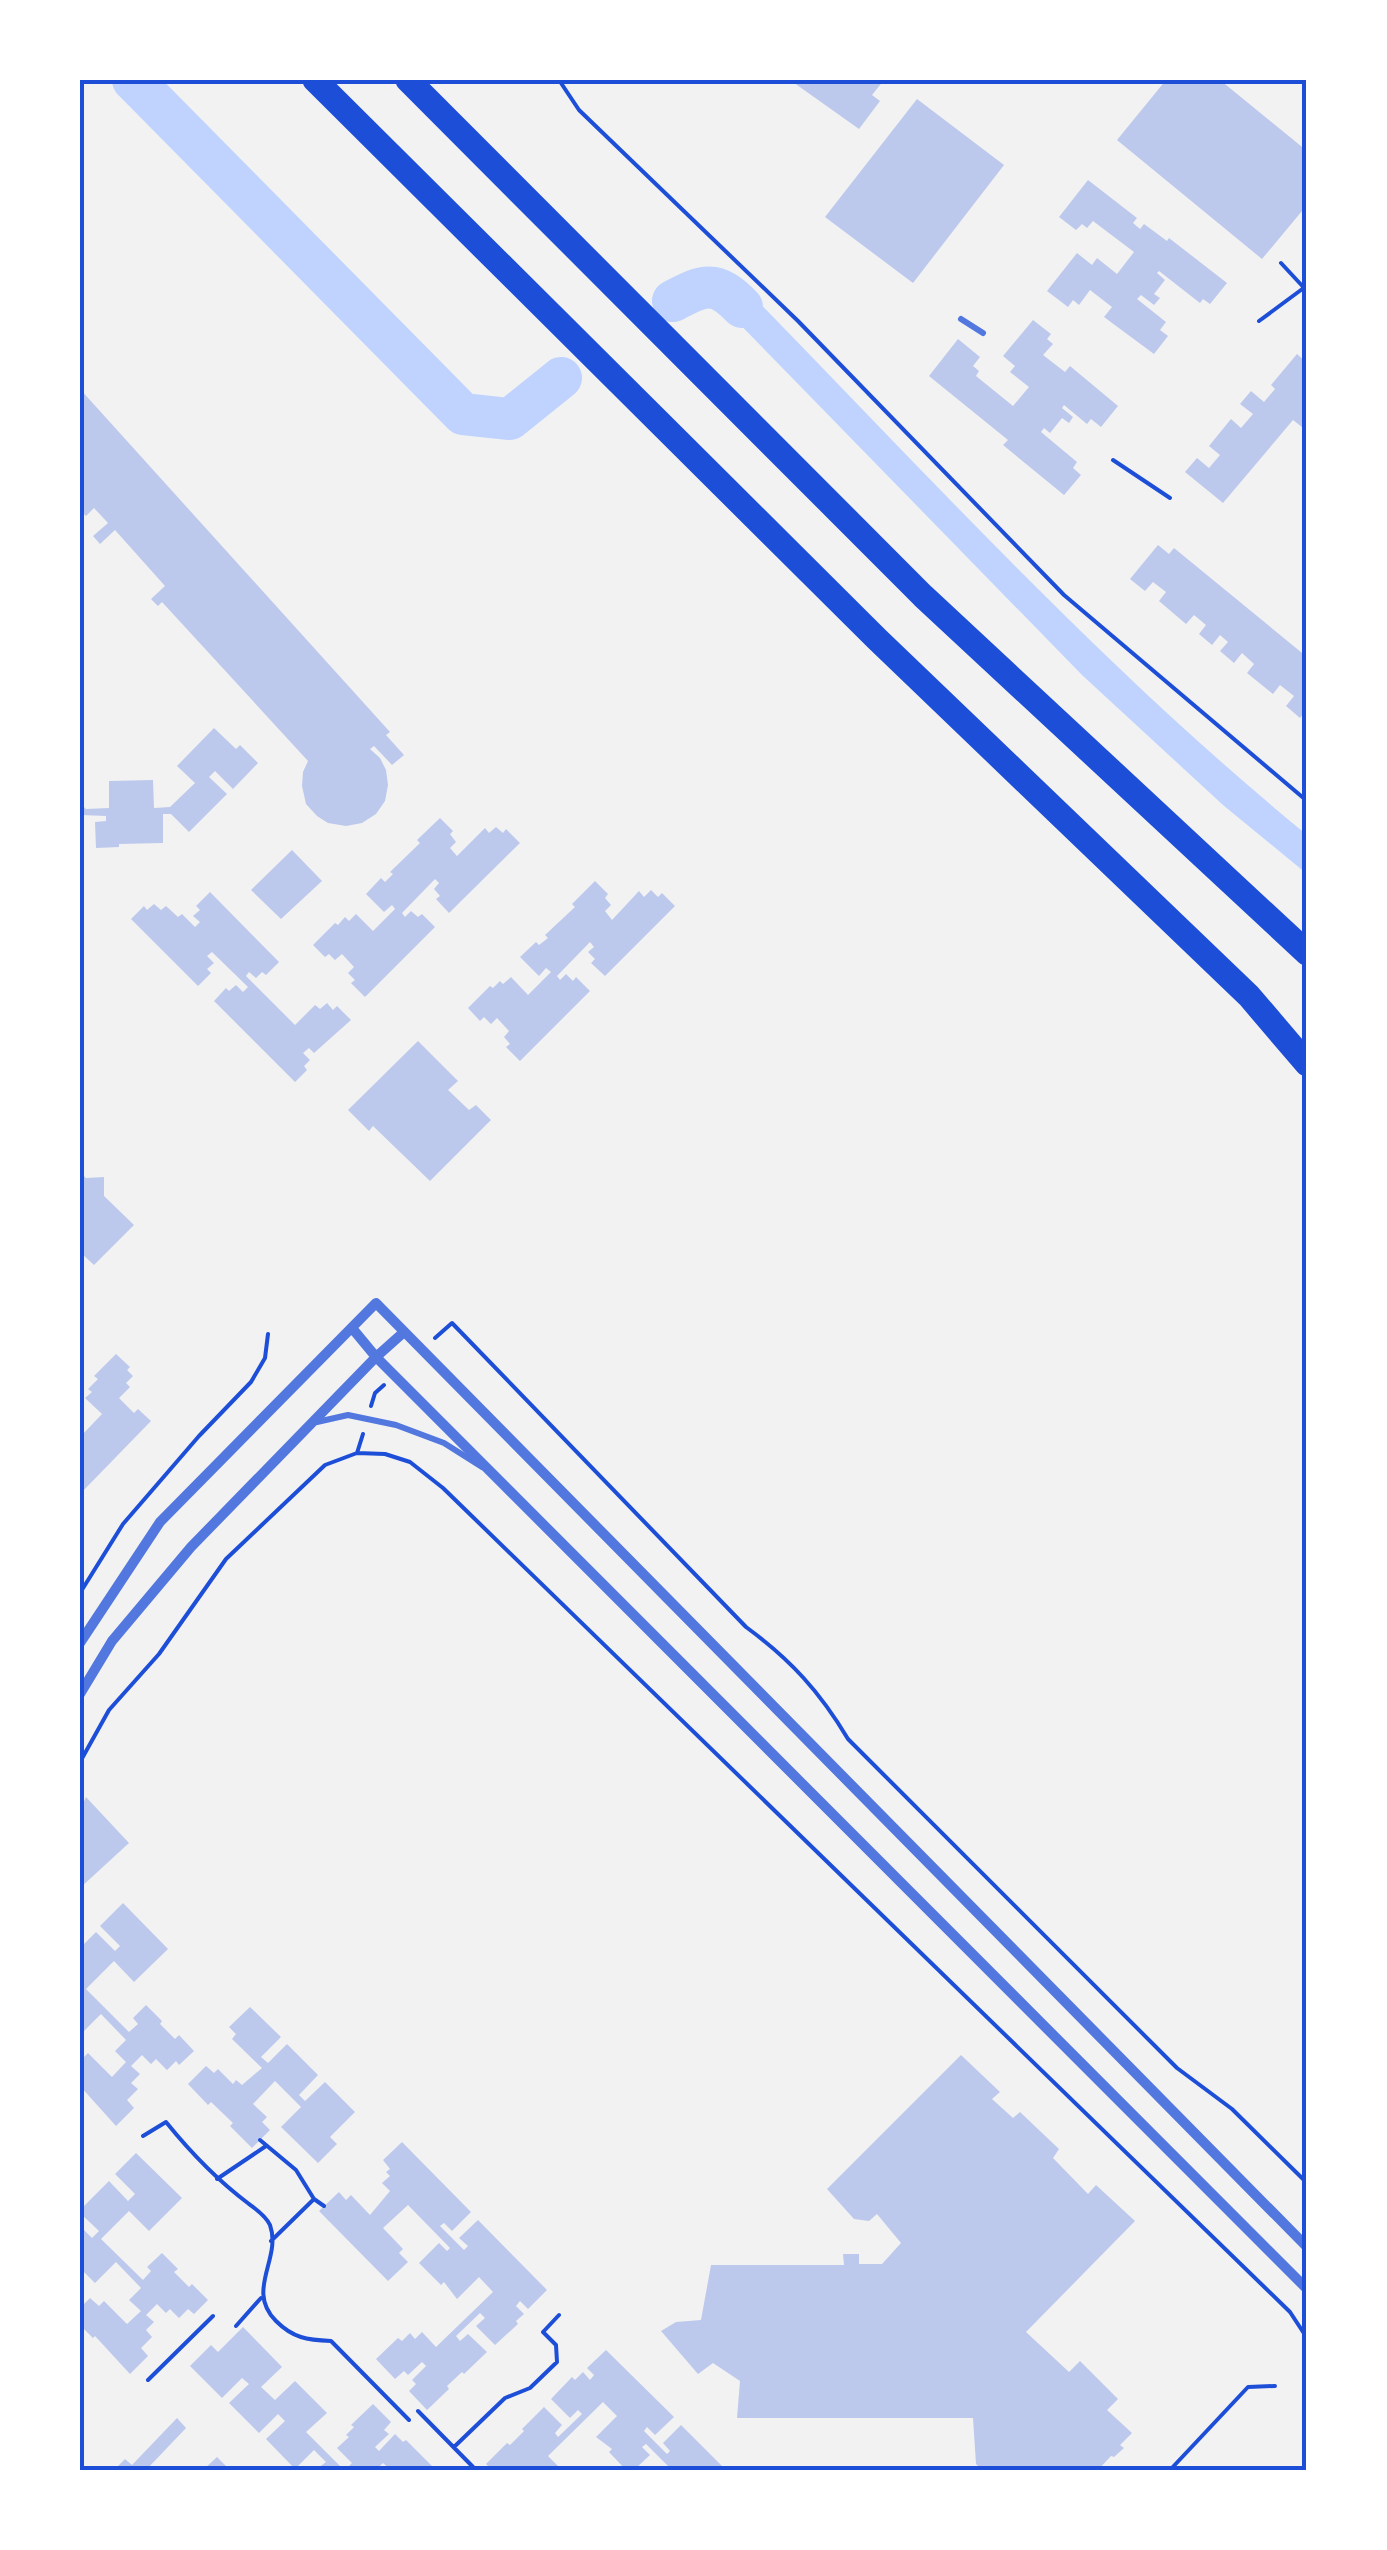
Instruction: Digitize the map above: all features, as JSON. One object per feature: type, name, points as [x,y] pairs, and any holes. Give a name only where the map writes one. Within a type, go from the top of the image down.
[{"type":"highway","points":[[314,80],[877,639],[1249,996],[1307,1064]]},
{"type":"highway","points":[[408,80],[922,596],[1307,952]]},
{"type":"highway","points":[[432,80],[574,250]]},
{"type":"street","points":[[80,1642],[160,1522],[376,1302],[1307,2247]]},
{"type":"street","points":[[352,1328],[1307,2289]]},
{"type":"street","points":[[80,1694],[112,1641],[190,1547],[404,1332]]},
{"type":"lane","points":[[961,320],[983,333]]},
{"type":"lane","points":[[311,1423],[348,1415],[396,1425],[444,1443],[496,1476]]},
{"type":"path","points":[[559,80],[579,110],[798,321],[1064,595],[1307,802]]},
{"type":"path","points":[[1259,322],[1306,289],[1280,263]]},
{"type":"path","points":[[1113,460],[1170,498]]},
{"type":"path","points":[[452,1323],[746,1628],[787,1661],[826,1702],[848,1739],[1177,2068],[1232,2110],[1307,2183]]},
{"type":"path","points":[[80,1592],[123,1524],[251,1382],[266,1358],[268,1334]]},
{"type":"path","points":[[80,1762],[109,1710],[159,1654],[226,1559],[325,1465],[357,1453],[384,1454],[410,1462],[443,1488],[1276,2298],[1307,2338]]},
{"type":"path","points":[[144,2136],[166,2122],[217,2179],[261,2212],[270,2224],[262,2298],[236,2326]]},
{"type":"path","points":[[260,2140],[296,2170],[324,2206]]},
{"type":"path","points":[[217,2179],[266,2146]]},
{"type":"path","points":[[271,2241],[314,2198]]},
{"type":"path","points":[[262,2298],[270,2315],[286,2331],[304,2340],[331,2340],[409,2420]]},
{"type":"path","points":[[454,2447],[505,2398],[530,2388],[557,2362],[556,2346],[543,2332],[560,2315]]},
{"type":"path","points":[[148,2380],[213,2316]]},
{"type":"path","points":[[1170,2470],[1248,2386],[1275,2386]]},
{"type":"path","points":[[418,2411],[476,2470]]},
{"type":"water","points":[[695,273],[716,273],[739,282],[1086,636],[1158,705],[1307,835],[1307,874],[1223,805],[1082,675],[720,304],[705,304],[679,279]]},
{"type":"building","points":[[790,80],[884,80],[872,95],[880,101],[859,129]]},
{"type":"building","points":[[1166,80],[1220,80],[1307,151],[1307,205],[1262,259],[1117,140]]},
{"type":"building","points":[[917,99],[1004,165],[913,283],[825,217]]},
{"type":"building","points":[[1088,180],[1137,218],[1133,223],[1140,229],[1144,224],[1167,241],[1169,238],[1227,283],[1210,304],[1203,299],[1200,303],[1159,271],[1165,280],[1154,294],[1160,298],[1154,305],[1141,295],[1137,299],[1166,322],[1160,330],[1168,336],[1154,354],[1104,317],[1112,307],[1090,290],[1079,305],[1073,300],[1068,307],[1047,291],[1077,253],[1092,265],[1097,258],[1117,274],[1134,252],[1093,221],[1087,228],[1082,224],[1076,230],[1059,217]]},
{"type":"building","points":[[1033,320],[1051,334],[1047,339],[1053,344],[1043,355],[1065,372],[1070,366],[1118,406],[1101,427],[1091,419],[1087,424],[1064,405],[1062,408],[1073,417],[1069,423],[1062,418],[1050,433],[1044,428],[1041,432],[1077,462],[1073,468],[1081,475],[1064,495],[1003,445],[1008,440],[929,376],[958,339],[980,357],[973,366],[979,371],[976,376],[1013,406],[1029,387],[1010,372],[1015,366],[1003,356]]},
{"type":"building","points":[[1297,354],[1307,363],[1303,375],[1307,379],[1307,431],[1293,420],[1223,503],[1185,472],[1197,458],[1209,468],[1220,455],[1209,446],[1231,419],[1241,428],[1253,414],[1240,404],[1251,391],[1264,402],[1275,389],[1271,385]]},
{"type":"building","points":[[80,389],[390,732],[386,735],[404,755],[392,765],[374,746],[370,749],[386,770],[388,785],[385,801],[376,814],[362,823],[346,826],[328,823],[317,816],[306,804],[302,786],[308,761],[162,602],[158,606],[151,599],[165,586],[115,530],[100,544],[93,536],[108,523],[94,508],[86,516],[80,515]]},
{"type":"building","points":[[1158,545],[1169,554],[1174,548],[1307,657],[1307,709],[1300,718],[1286,706],[1294,696],[1280,685],[1273,694],[1247,673],[1254,664],[1242,653],[1234,663],[1220,651],[1228,642],[1220,635],[1212,645],[1199,634],[1206,625],[1194,615],[1186,624],[1159,601],[1166,592],[1153,582],[1145,591],[1130,579]]},
{"type":"building","points":[[214,728],[258,763],[233,789],[215,771],[209,777],[227,794],[189,832],[171,814],[163,814],[163,843],[96,848],[95,822],[106,821],[106,816],[80,817],[80,803],[86,809],[109,808],[109,781],[153,780],[154,808],[170,807],[195,783],[177,766]]},
{"type":"building","points":[[440,818],[453,831],[450,834],[456,842],[450,848],[457,856],[485,828],[489,833],[496,827],[503,833],[506,829],[520,843],[449,913],[436,899],[440,896],[434,889],[439,883],[435,879],[402,913],[405,917],[411,911],[418,917],[422,914],[435,927],[365,997],[351,983],[355,980],[348,973],[354,967],[342,954],[335,960],[329,954],[325,957],[313,945],[345,917],[349,921],[356,914],[373,931],[395,909],[392,905],[384,912],[366,894],[381,878],[385,882],[393,874],[390,872]]},
{"type":"building","points":[[292,850],[322,881],[281,919],[251,890]]},
{"type":"building","points":[[595,881],[608,894],[605,898],[611,905],[605,911],[612,920],[639,891],[644,897],[651,890],[658,897],[662,893],[675,906],[605,976],[591,963],[595,959],[588,952],[594,947],[590,942],[557,976],[560,980],[566,974],[573,981],[576,977],[590,991],[520,1061],[506,1047],[510,1044],[504,1037],[509,1031],[497,1018],[491,1024],[484,1017],[480,1021],[468,1008],[500,981],[503,984],[511,977],[528,995],[551,972],[546,968],[539,976],[520,957],[536,942],[539,945],[548,938],[545,935]]},
{"type":"building","points":[[210,892],[279,962],[266,975],[262,972],[256,978],[249,972],[246,976],[295,1025],[315,1005],[320,1009],[327,1003],[333,1010],[337,1006],[351,1020],[314,1053],[309,1048],[303,1053],[310,1060],[304,1066],[307,1070],[295,1082],[214,1001],[226,988],[229,991],[236,985],[243,992],[248,987],[212,952],[207,956],[214,963],[207,969],[211,973],[198,986],[131,919],[144,906],[147,910],[154,904],[161,910],[166,906],[178,917],[182,914],[195,927],[200,922],[193,916],[200,910],[196,906]]},
{"type":"building","points":[[418,1041],[458,1081],[448,1090],[469,1110],[476,1105],[491,1120],[430,1181],[373,1126],[369,1131],[348,1110]]},
{"type":"building","points":[[80,1172],[86,1178],[104,1177],[104,1196],[134,1225],[94,1265],[80,1252]]},
{"type":"building","points":[[116,1354],[130,1367],[127,1370],[133,1376],[126,1383],[130,1387],[119,1398],[134,1413],[138,1409],[151,1421],[80,1494],[80,1437],[102,1414],[85,1398],[98,1379],[94,1376]]},
{"type":"building","points":[[86,1797],[129,1843],[80,1888],[80,1811]]},
{"type":"building","points":[[123,1903],[168,1949],[134,1982],[114,1961],[86,1989],[129,2032],[138,2024],[133,2018],[146,2005],[175,2039],[179,2035],[194,2051],[167,2070],[156,2059],[151,2064],[142,2055],[131,2066],[140,2074],[131,2083],[138,2089],[127,2100],[134,2108],[116,2126],[80,2086],[80,2053],[84,2057],[88,2053],[112,2077],[126,2062],[115,2051],[126,2040],[101,2014],[80,2035],[80,1985],[84,1981],[80,1978],[80,1948],[96,1932],[115,1951],[120,1946],[100,1926]]},
{"type":"building","points":[[250,2007],[281,2037],[261,2057],[268,2063],[287,2044],[318,2075],[299,2095],[305,2101],[325,2082],[355,2112],[330,2137],[337,2144],[318,2163],[281,2127],[301,2107],[275,2081],[253,2104],[267,2117],[262,2122],[270,2130],[252,2148],[230,2126],[233,2123],[188,2084],[206,2066],[214,2073],[218,2069],[233,2084],[236,2080],[242,2085],[262,2068],[232,2039],[236,2034],[229,2027]]},
{"type":"building","points":[[961,2055],[1000,2092],[992,2099],[1013,2118],[1020,2112],[1059,2149],[1053,2158],[1088,2194],[1096,2185],[1135,2221],[1026,2332],[1069,2372],[1080,2361],[1118,2399],[1107,2410],[1132,2433],[1120,2445],[1124,2448],[1098,2470],[982,2470],[976,2464],[973,2418],[737,2418],[740,2381],[713,2363],[698,2374],[661,2331],[676,2322],[701,2320],[711,2265],[844,2265],[843,2254],[859,2254],[859,2264],[882,2264],[901,2243],[877,2214],[869,2221],[854,2219],[827,2189]]},
{"type":"building","points":[[402,2142],[471,2212],[452,2231],[444,2223],[440,2226],[464,2250],[468,2246],[459,2238],[478,2220],[547,2290],[528,2309],[520,2301],[516,2306],[524,2314],[495,2345],[476,2326],[485,2318],[480,2313],[456,2336],[460,2341],[468,2334],[487,2352],[447,2386],[449,2389],[427,2410],[409,2391],[416,2384],[412,2380],[426,2366],[422,2362],[408,2375],[404,2371],[395,2379],[376,2359],[398,2338],[402,2341],[410,2333],[415,2339],[422,2332],[436,2347],[493,2292],[479,2277],[457,2299],[444,2282],[441,2285],[419,2263],[439,2243],[447,2251],[450,2248],[408,2205],[383,2228],[403,2249],[399,2253],[408,2262],[388,2281],[319,2211],[339,2192],[346,2200],[351,2195],[370,2215],[390,2191],[382,2183],[390,2176],[383,2160]]},
{"type":"building","points":[[136,2153],[182,2198],[149,2231],[129,2211],[101,2239],[143,2280],[151,2271],[147,2267],[162,2253],[178,2269],[174,2272],[208,2300],[194,2314],[188,2309],[179,2318],[157,2304],[146,2315],[154,2322],[146,2330],[152,2337],[141,2348],[148,2356],[130,2374],[80,2325],[80,2308],[90,2298],[99,2306],[104,2301],[127,2324],[141,2311],[129,2300],[141,2288],[116,2262],[95,2283],[80,2268],[80,2234],[84,2230],[92,2238],[99,2231],[80,2210],[109,2181],[128,2201],[135,2194],[115,2174]]},
{"type":"building","points":[[243,2327],[282,2367],[261,2387],[275,2400],[295,2381],[327,2413],[306,2432],[344,2470],[309,2470],[326,2462],[314,2450],[295,2469],[266,2439],[285,2421],[278,2414],[259,2433],[229,2403],[249,2384],[242,2378],[222,2398],[190,2366],[211,2345],[218,2352]]},
{"type":"building","points":[[606,2350],[674,2417],[655,2435],[647,2427],[644,2431],[667,2454],[670,2451],[663,2443],[681,2425],[726,2470],[672,2470],[646,2444],[642,2447],[650,2455],[634,2470],[626,2470],[609,2452],[612,2449],[596,2437],[617,2416],[603,2402],[548,2456],[562,2470],[533,2470],[529,2466],[524,2470],[492,2470],[486,2464],[507,2443],[510,2445],[544,2407],[562,2425],[555,2433],[558,2437],[582,2414],[578,2410],[570,2418],[551,2399],[572,2377],[575,2380],[583,2372],[590,2380],[594,2375],[587,2368]]},
{"type":"building","points":[[373,2404],[391,2422],[384,2430],[389,2434],[375,2447],[379,2451],[395,2434],[436,2470],[391,2470],[383,2463],[375,2470],[345,2470],[352,2463],[337,2448],[349,2437],[346,2435],[354,2427],[351,2425]]},
{"type":"building","points":[[177,2418],[186,2428],[146,2470],[114,2470],[125,2459],[132,2465]]},
{"type":"building","points":[[217,2457],[230,2470],[203,2470]]},
{"type":"waterway","points":[[133,80],[463,414],[510,419],[561,378]]},
{"type":"waterway","points":[[673,301],[709,287],[725,292],[742,307]]}]
